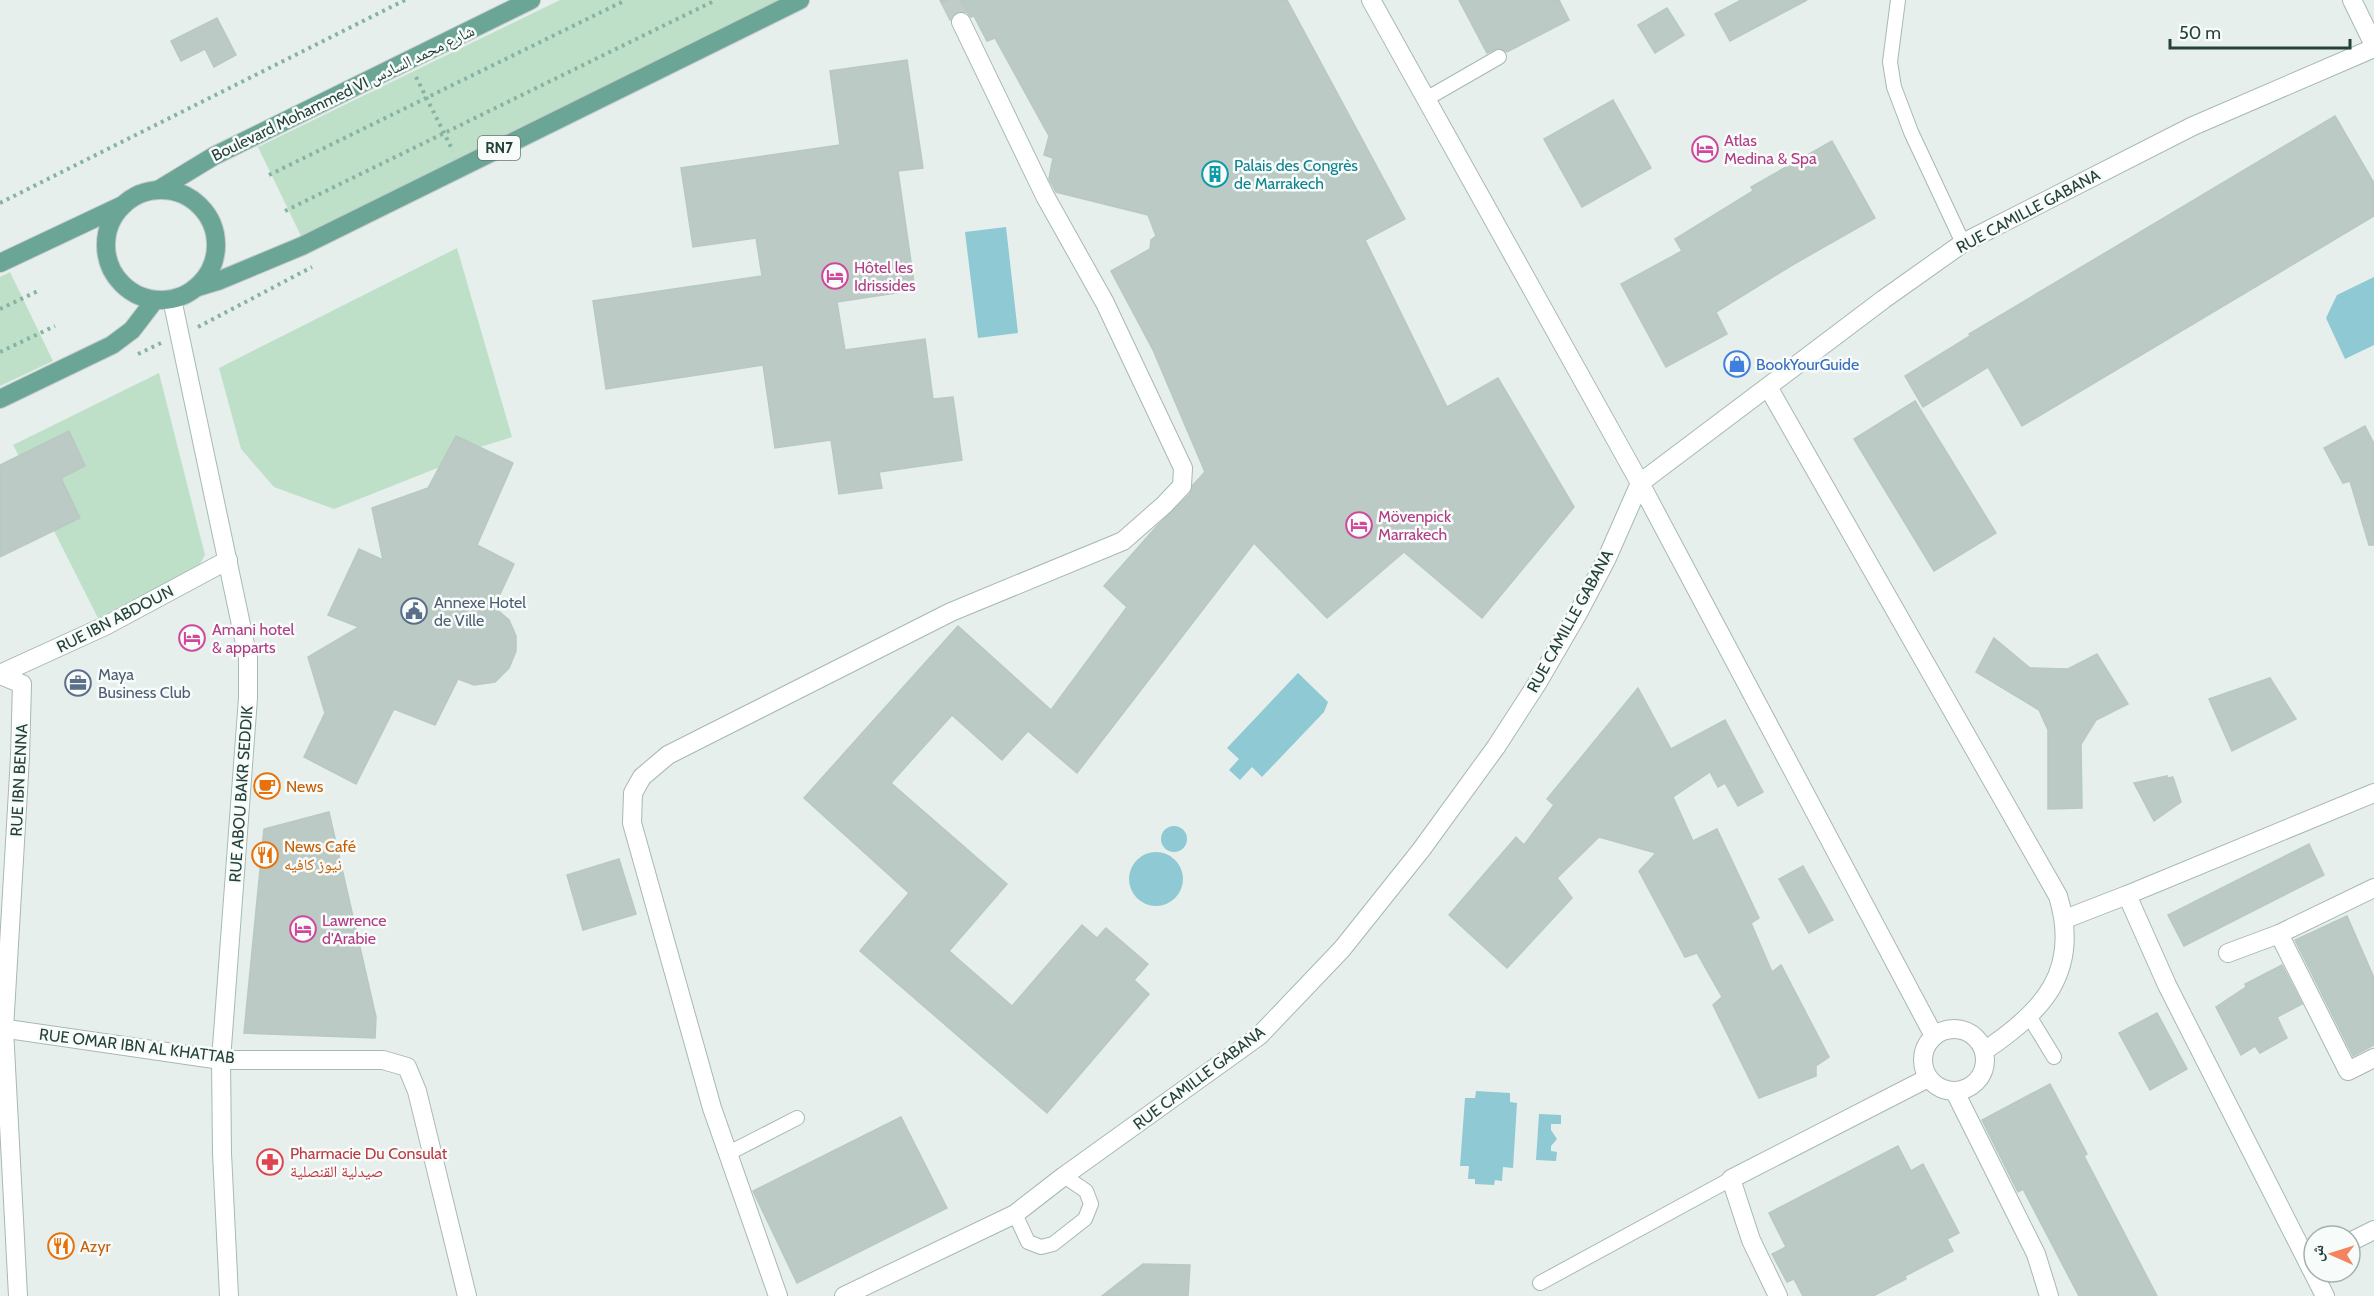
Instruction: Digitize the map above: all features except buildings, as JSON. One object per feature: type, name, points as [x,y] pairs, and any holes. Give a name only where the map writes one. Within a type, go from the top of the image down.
[{"type":"main road","name":"Boulevard Mohammed VI شارع محمد السادس","points":[[158,190],[214,156],[531,0]]},
{"type":"main road","name":"RN7","points":[[195,288],[218,281],[302,246],[800,0]]},
{"type":"main road","name":"RN7","points":[[0,399],[120,340],[164,299],[185,295],[209,273],[216,255],[213,225],[202,208],[187,196],[168,190],[158,190]]},
{"type":"main road","points":[[0,263],[124,204],[144,192],[158,190]]},
{"type":"main road","points":[[124,204],[114,217],[108,233],[107,249],[110,266],[125,286],[139,295],[164,299]]},
{"type":"street","points":[[1371,0],[1640,483],[1934,1036]]},
{"type":"street","points":[[2352,0],[2374,47]]},
{"type":"street","points":[[778,1296],[712,1108],[632,823],[633,793],[642,777],[668,755],[951,612],[1068,566],[1123,541],[1182,486],[1183,468],[1105,303],[1045,196],[961,22]]},
{"type":"street","name":"RUE CAMILLE GABANA","points":[[844,1296],[1015,1214],[1064,1176],[1259,1036],[1342,949],[1421,850],[1496,747],[1538,682],[1607,558],[1640,483],[1963,243],[2193,126],[2374,47]]},
{"type":"street","name":"RUE ABOU BAKR SEDDIK","points":[[164,299],[228,560],[246,641],[249,676],[221,1060],[222,1153],[229,1296]]},
{"type":"street","points":[[1768,387],[2058,896],[2065,919],[2066,942],[2057,976],[2048,992],[2029,1016],[2005,1037],[1984,1051]]},
{"type":"street","name":"RUE IBN ABDOUN","points":[[0,675],[105,626],[228,560]]},
{"type":"street","name":"RUE IBN BENNA","points":[[0,675],[22,684],[2,1028],[18,1296]]},
{"type":"street","points":[[2065,919],[2127,896],[2374,793]]},
{"type":"street","points":[[2228,953],[2279,934],[2374,888]]},
{"type":"street","points":[[2127,896],[2167,985],[2302,1245]]},
{"type":"street","points":[[2279,934],[2348,1071],[2374,1058]]},
{"type":"street","name":"RUE OMAR IBN AL KHATTAB","points":[[2,1028],[221,1060],[383,1060],[407,1067],[411,1073],[467,1296]]},
{"type":"street","points":[[1953,1029],[1963,1030],[1972,1035],[1984,1051],[1984,1068],[1977,1082],[1955,1092],[1940,1089],[1928,1078],[1924,1070],[1924,1051],[1934,1036],[1953,1029]]},
{"type":"street","points":[[1778,1296],[1754,1249],[1731,1179],[1928,1078]]},
{"type":"street","points":[[1955,1092],[2036,1254],[2049,1296]]},
{"type":"lane","points":[[1898,0],[1890,62],[1894,87],[1911,132],[1963,243]]},
{"type":"lane","points":[[1426,99],[1499,57]]},
{"type":"lane","points":[[2029,1016],[2054,1058]]},
{"type":"lane","points":[[727,1154],[797,1118]]},
{"type":"lane","points":[[1015,1214],[1028,1242],[1041,1247],[1053,1244],[1085,1219],[1091,1204],[1086,1191],[1064,1176]]},
{"type":"lane","points":[[1540,1283],[1731,1179]]},
{"type":"path","points":[[0,203],[405,0]]},
{"type":"path","points":[[269,175],[626,0]]},
{"type":"path","points":[[285,211],[716,0]]},
{"type":"path","points":[[408,61],[461,168]]},
{"type":"path","points":[[203,324],[312,267]]},
{"type":"path","points":[[0,309],[38,291]]},
{"type":"path","points":[[0,352],[55,326]]},
{"type":"green space","points":[[560,0],[788,0],[302,238],[258,147]]},
{"type":"green space","points":[[457,248],[512,437],[480,447],[456,436],[440,467],[334,509],[274,487],[241,449],[219,368]]},
{"type":"green space","points":[[10,272],[53,361],[0,386],[0,277]]},
{"type":"green space","points":[[159,373],[205,555],[198,567],[98,618],[54,531],[61,478],[85,466],[69,432],[19,456],[13,445]]},
{"type":"water","points":[[1006,227],[1018,333],[978,338],[965,232]]},
{"type":"water","points":[[2374,277],[2374,345],[2345,359],[2326,318],[2337,295]]},
{"type":"water","points":[[1298,673],[1328,702],[1324,712],[1262,777],[1252,767],[1240,780],[1229,770],[1239,759],[1227,748]]},
{"type":"water","points":[[1174,826],[1183,830],[1187,839],[1183,848],[1174,852],[1165,848],[1161,839],[1165,830]]},
{"type":"water","points":[[1156,852],[1166,854],[1175,860],[1181,869],[1183,879],[1181,889],[1175,898],[1166,904],[1156,906],[1146,904],[1137,898],[1131,889],[1129,879],[1131,869],[1137,860],[1146,854]]},
{"type":"water","points":[[1476,1091],[1510,1093],[1510,1102],[1517,1103],[1513,1168],[1503,1167],[1502,1181],[1495,1180],[1494,1185],[1475,1184],[1475,1179],[1468,1179],[1469,1166],[1460,1166],[1465,1098],[1475,1098]]},
{"type":"water","points":[[1539,1114],[1561,1115],[1561,1124],[1551,1124],[1551,1130],[1557,1139],[1551,1146],[1551,1151],[1557,1152],[1556,1161],[1536,1160]]},
{"type":"tunnel","points":[[950,0],[961,22]]},
{"type":"place","name":"Atlas Medina & Spa","points":[[1705,149]]},
{"type":"place","name":"Palais des Congrès de Marrakech","points":[[1215,174]]},
{"type":"place","name":"Hôtel les Idrissides","points":[[835,276]]},
{"type":"place","name":"BookYourGuide","points":[[1737,364]]},
{"type":"place","name":"Mövenpick Marrakech","points":[[1359,525]]},
{"type":"place","name":"Annexe Hotel de Ville","points":[[414,611]]},
{"type":"place","name":"Amani hotel & apparts","points":[[192,638]]},
{"type":"place","name":"Maya Business Club","points":[[78,683]]},
{"type":"place","name":"News","points":[[267,786]]},
{"type":"place","name":"News Café نيوز كافيه","points":[[265,855]]},
{"type":"place","name":"Lawrence d'Arabie","points":[[303,929]]},
{"type":"place","name":"Pharmacie Du Consulat صيدلية القنصلية","points":[[270,1162]]},
{"type":"place","name":"Azyr","points":[[61,1246]]}]
